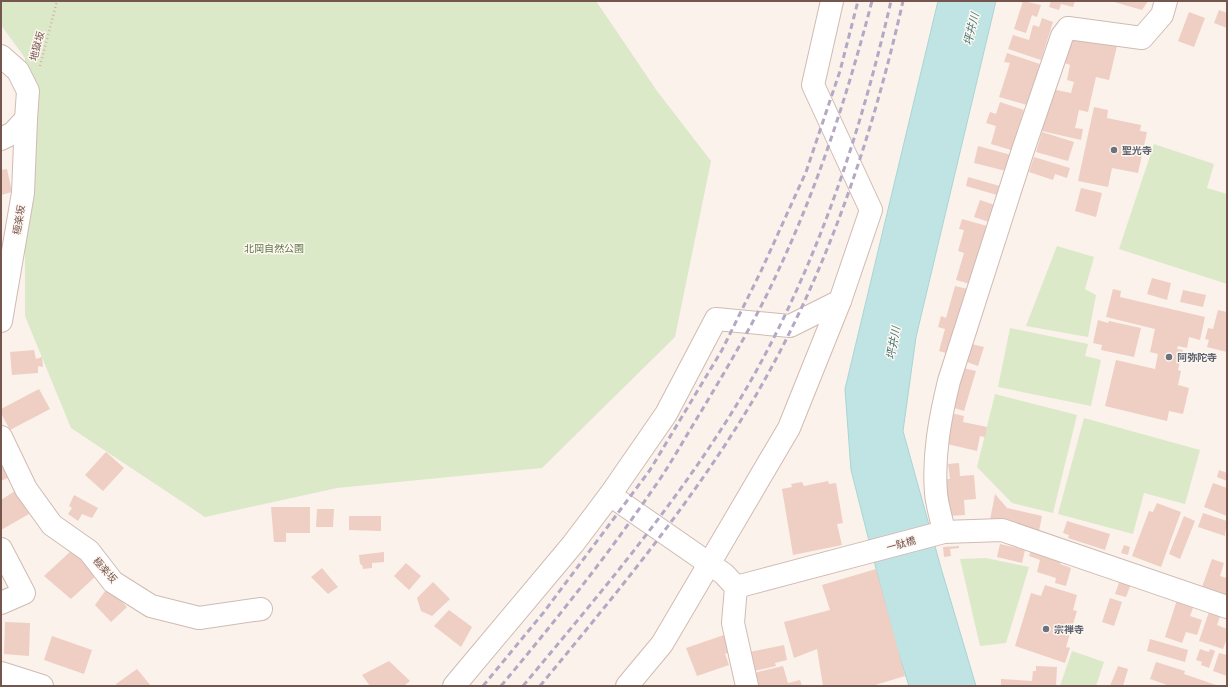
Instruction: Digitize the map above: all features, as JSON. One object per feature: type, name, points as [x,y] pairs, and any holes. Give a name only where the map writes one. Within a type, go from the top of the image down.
[{"type":"street","points":[[627,686],[662,644],[708,563],[789,428],[840,301],[871,210],[813,85],[832,1]]},
{"type":"street","points":[[944,532],[936,494],[936,450],[940,420],[949,381],[1023,150],[1062,36],[1068,28],[1142,38],[1162,15],[1166,1]]},
{"type":"street","points":[[1,56],[18,71],[28,91]]},
{"type":"street","name":"極楽坂","points":[[1,321],[6,265],[24,194],[28,91]]},
{"type":"street","points":[[1,139],[13,133],[26,119]]},
{"type":"street","points":[[454,686],[572,544],[610,495],[666,414],[716,319],[790,326],[840,301]]},
{"type":"street","name":"極楽坂","points":[[1,437],[26,489],[52,525],[89,551],[112,582],[151,606],[199,618],[261,609]]},
{"type":"street","points":[[610,495],[724,574],[736,587],[733,622],[747,686]]},
{"type":"street","name":"一駄橋","points":[[736,587],[858,556],[944,532],[1002,530],[1227,607]]},
{"type":"street","points":[[1,549],[24,593],[1,603]]},
{"type":"street","points":[[1,673],[42,686]]},
{"type":"path","name":"地獄坂","points":[[28,91],[35,87],[57,1]]},
{"type":"green space","name":"北岡自然公園","points":[[1,1],[596,1],[657,91],[711,161],[675,337],[542,468],[337,488],[205,517],[71,428],[25,316],[25,58],[1,25]]},
{"type":"green space","points":[[1154,144],[1214,164],[1207,188],[1227,194],[1227,284],[1119,249]]},
{"type":"green space","points":[[1057,246],[1094,257],[1085,289],[1096,295],[1088,337],[1026,326]]},
{"type":"green space","points":[[1010,328],[1088,344],[1085,356],[1101,360],[1091,406],[998,387]]},
{"type":"green space","points":[[995,394],[1077,415],[1053,513],[1012,503],[977,467]]},
{"type":"green space","points":[[1084,418],[1200,450],[1185,504],[1144,493],[1133,534],[1058,514]]},
{"type":"green space","points":[[986,558],[1029,567],[1006,643],[980,646],[960,559]]},
{"type":"green space","points":[[1072,651],[1104,662],[1096,686],[1060,686]]},
{"type":"water","name":"坪井川","points":[[938,1],[996,1],[916,337],[903,431],[976,686],[909,686],[895,643],[851,470],[845,389]]},
{"type":"building","points":[[1023,1],[1041,5],[1037,17],[1032,15],[1026,33],[1014,29]]},
{"type":"building","points":[[1051,1],[1075,1],[1073,7],[1061,4],[1059,10],[1049,7]]},
{"type":"building","points":[[1111,1],[1148,1],[1142,10]]},
{"type":"building","points":[[1219,10],[1227,13],[1227,28],[1214,23]]},
{"type":"building","points":[[1189,12],[1205,18],[1194,47],[1178,41]]},
{"type":"building","points":[[1042,18],[1053,22],[1041,60],[1008,49],[1013,35],[1029,40],[1033,25],[1039,27]]},
{"type":"building","points":[[1071,37],[1117,46],[1109,80],[1096,77],[1088,112],[1079,110],[1075,128],[1083,129],[1081,140],[1042,131],[1051,89],[1071,93],[1074,82],[1067,80],[1070,65],[1065,63]]},
{"type":"building","points":[[1007,53],[1040,64],[1027,105],[999,97],[1010,63],[1004,62]]},
{"type":"building","points":[[1000,102],[1024,110],[1011,150],[991,144],[996,126],[986,123],[990,112],[996,114]]},
{"type":"building","name":"聖光寺","points":[[1094,107],[1108,110],[1107,118],[1141,125],[1140,131],[1147,132],[1138,173],[1112,168],[1108,187],[1078,181]]},
{"type":"building","points":[[1042,132],[1074,142],[1068,161],[1036,152]]},
{"type":"building","points":[[978,146],[1011,155],[1006,171],[974,163]]},
{"type":"building","points":[[1034,157],[1070,168],[1067,178],[1055,174],[1053,180],[1029,172]]},
{"type":"building","points":[[7,169],[12,192],[1,195],[1,170]]},
{"type":"building","points":[[968,177],[1000,186],[997,195],[966,186]]},
{"type":"building","points":[[1081,188],[1102,193],[1096,217],[1075,211]]},
{"type":"building","points":[[980,200],[995,205],[989,222],[974,217]]},
{"type":"building","points":[[962,219],[987,226],[970,284],[956,280],[964,253],[958,251],[964,230],[959,229]]},
{"type":"building","points":[[1152,278],[1171,283],[1167,300],[1147,294]]},
{"type":"building","points":[[955,286],[968,289],[949,354],[939,351],[945,329],[938,327],[941,316],[946,318]]},
{"type":"building","name":"阿弥陀寺","points":[[1113,289],[1121,291],[1120,297],[1205,317],[1200,340],[1189,337],[1187,348],[1178,346],[1177,349],[1183,350],[1178,370],[1181,371],[1178,385],[1189,388],[1183,414],[1169,411],[1167,421],[1105,406],[1116,360],[1155,369],[1158,354],[1150,352],[1155,329],[1106,317]]},
{"type":"building","points":[[1183,290],[1206,295],[1203,307],[1180,302]]},
{"type":"building","points":[[1218,310],[1227,312],[1227,352],[1207,347],[1209,340],[1205,339],[1208,328],[1213,329]]},
{"type":"building","points":[[1098,320],[1141,328],[1134,357],[1101,350],[1102,345],[1093,343]]},
{"type":"building","points":[[972,344],[984,347],[978,366],[967,362]]},
{"type":"building","points":[[34,350],[36,359],[42,357],[43,367],[38,366],[38,373],[12,375],[10,352]]},
{"type":"building","points":[[963,368],[976,371],[964,411],[951,407]]},
{"type":"building","points":[[39,389],[50,409],[10,430],[1,413],[1,409]]},
{"type":"building","points":[[951,413],[964,416],[963,422],[987,427],[985,437],[980,436],[977,451],[943,443]]},
{"type":"building","points":[[106,452],[124,468],[103,491],[85,475]]},
{"type":"building","points":[[1,457],[14,475],[1,481]]},
{"type":"building","points":[[959,463],[960,476],[974,475],[976,499],[964,500],[965,515],[949,516],[946,479],[950,479],[948,464]]},
{"type":"building","points":[[1219,470],[1227,473],[1227,481],[1217,477]]},
{"type":"building","points":[[828,481],[829,484],[836,483],[843,523],[837,524],[842,545],[793,555],[782,489],[792,487],[791,484],[802,482],[804,486]]},
{"type":"building","points":[[1213,483],[1227,488],[1227,516],[1204,507]]},
{"type":"building","points":[[15,491],[29,514],[1,530],[1,500]]},
{"type":"building","points":[[995,494],[1007,508],[1042,516],[1039,531],[990,520]]},
{"type":"building","points":[[74,495],[98,508],[92,518],[82,514],[78,521],[68,514],[72,508],[69,506]]},
{"type":"building","points":[[1157,503],[1181,512],[1161,567],[1132,556],[1149,511],[1153,512]]},
{"type":"building","points":[[271,507],[310,507],[310,533],[286,533],[286,542],[274,542]]},
{"type":"building","points":[[317,509],[334,509],[333,527],[316,527]]},
{"type":"building","points":[[1203,513],[1227,521],[1225,536],[1198,527]]},
{"type":"building","points":[[349,516],[381,516],[381,531],[349,530]]},
{"type":"building","points":[[1184,516],[1195,521],[1180,559],[1169,554]]},
{"type":"building","points":[[1067,521],[1110,534],[1105,550],[1068,538],[1069,535],[1063,533]]},
{"type":"building","points":[[1000,544],[1025,550],[1022,563],[997,557]]},
{"type":"building","points":[[1124,545],[1130,547],[1128,555],[1121,553]]},
{"type":"building","points":[[959,546],[959,548],[950,549],[951,556],[944,557],[943,547]]},
{"type":"building","points":[[1031,549],[1062,558],[1060,564],[1071,568],[1066,586],[1055,583],[1056,578],[1037,572],[1040,560],[1029,556]]},
{"type":"building","points":[[72,550],[97,575],[71,599],[44,576]]},
{"type":"building","points":[[384,552],[384,562],[372,563],[372,568],[363,569],[362,565],[360,564],[359,555]]},
{"type":"building","points":[[1212,559],[1224,563],[1220,576],[1227,578],[1227,595],[1202,587]]},
{"type":"building","points":[[406,563],[421,576],[409,590],[394,576]]},
{"type":"building","points":[[322,568],[338,587],[328,594],[311,577]]},
{"type":"building","points":[[876,569],[905,676],[872,686],[823,686],[817,649],[794,658],[784,622],[830,610],[822,585]]},
{"type":"building","points":[[1120,580],[1131,584],[1126,597],[1115,594]]},
{"type":"building","points":[[433,582],[450,599],[432,616],[421,611],[417,598]]},
{"type":"building","name":"宗禅寺","points":[[1045,585],[1077,595],[1073,610],[1077,611],[1066,647],[1070,648],[1065,663],[1015,646],[1031,593],[1041,596]]},
{"type":"building","points":[[108,587],[127,607],[111,622],[95,605]]},
{"type":"building","points":[[1110,598],[1122,602],[1114,626],[1102,622]]},
{"type":"building","points":[[1177,600],[1194,605],[1190,616],[1202,620],[1197,635],[1186,632],[1182,643],[1165,637]]},
{"type":"building","points":[[1210,609],[1221,613],[1217,625],[1227,629],[1227,638],[1223,649],[1199,641]]},
{"type":"building","points":[[449,610],[472,627],[461,647],[434,626]]},
{"type":"building","points":[[5,622],[30,623],[29,656],[4,654]]},
{"type":"building","points":[[724,635],[730,652],[725,654],[729,665],[697,676],[686,648]]},
{"type":"building","points":[[52,636],[92,650],[84,674],[44,660]]},
{"type":"building","points":[[1150,639],[1188,650],[1185,662],[1147,651]]},
{"type":"building","points":[[784,645],[787,660],[775,663],[776,666],[754,671],[750,652]]},
{"type":"building","points":[[1200,649],[1209,652],[1210,649],[1215,651],[1209,668],[1201,665],[1202,662],[1196,660]]},
{"type":"building","points":[[1219,653],[1227,655],[1227,676],[1213,671]]},
{"type":"building","points":[[389,661],[410,681],[404,686],[370,686],[362,675]]},
{"type":"building","points":[[1156,662],[1185,671],[1184,674],[1219,686],[1170,686],[1150,679]]},
{"type":"building","points":[[783,666],[788,683],[800,680],[802,686],[757,686],[754,673]]},
{"type":"building","points":[[1036,666],[1057,667],[1056,686],[1001,686],[1001,679],[1032,681],[1033,671],[1036,671]]},
{"type":"building","points":[[1118,666],[1128,669],[1123,686],[1110,686]]},
{"type":"building","points":[[137,669],[151,686],[117,686],[116,684]]},
{"type":"railway","points":[[483,686],[544,612],[650,470],[722,350],[762,269],[806,172],[840,71],[858,1]]},
{"type":"railway","points":[[501,686],[543,636],[583,584],[660,479],[720,380],[751,325],[770,288],[793,237],[820,171],[843,104],[872,1]]},
{"type":"railway","points":[[523,686],[612,578],[669,505],[722,428],[746,389],[771,343],[794,296],[833,200],[865,102],[891,1]]},
{"type":"railway","points":[[540,686],[637,567],[706,474],[758,391],[787,338],[835,229],[855,173],[889,59],[903,1]]},
{"type":"place","name":"聖光寺","points":[[1114,150]]},
{"type":"place","name":"阿弥陀寺","points":[[1169,357]]},
{"type":"place","name":"宗禅寺","points":[[1046,629]]}]
